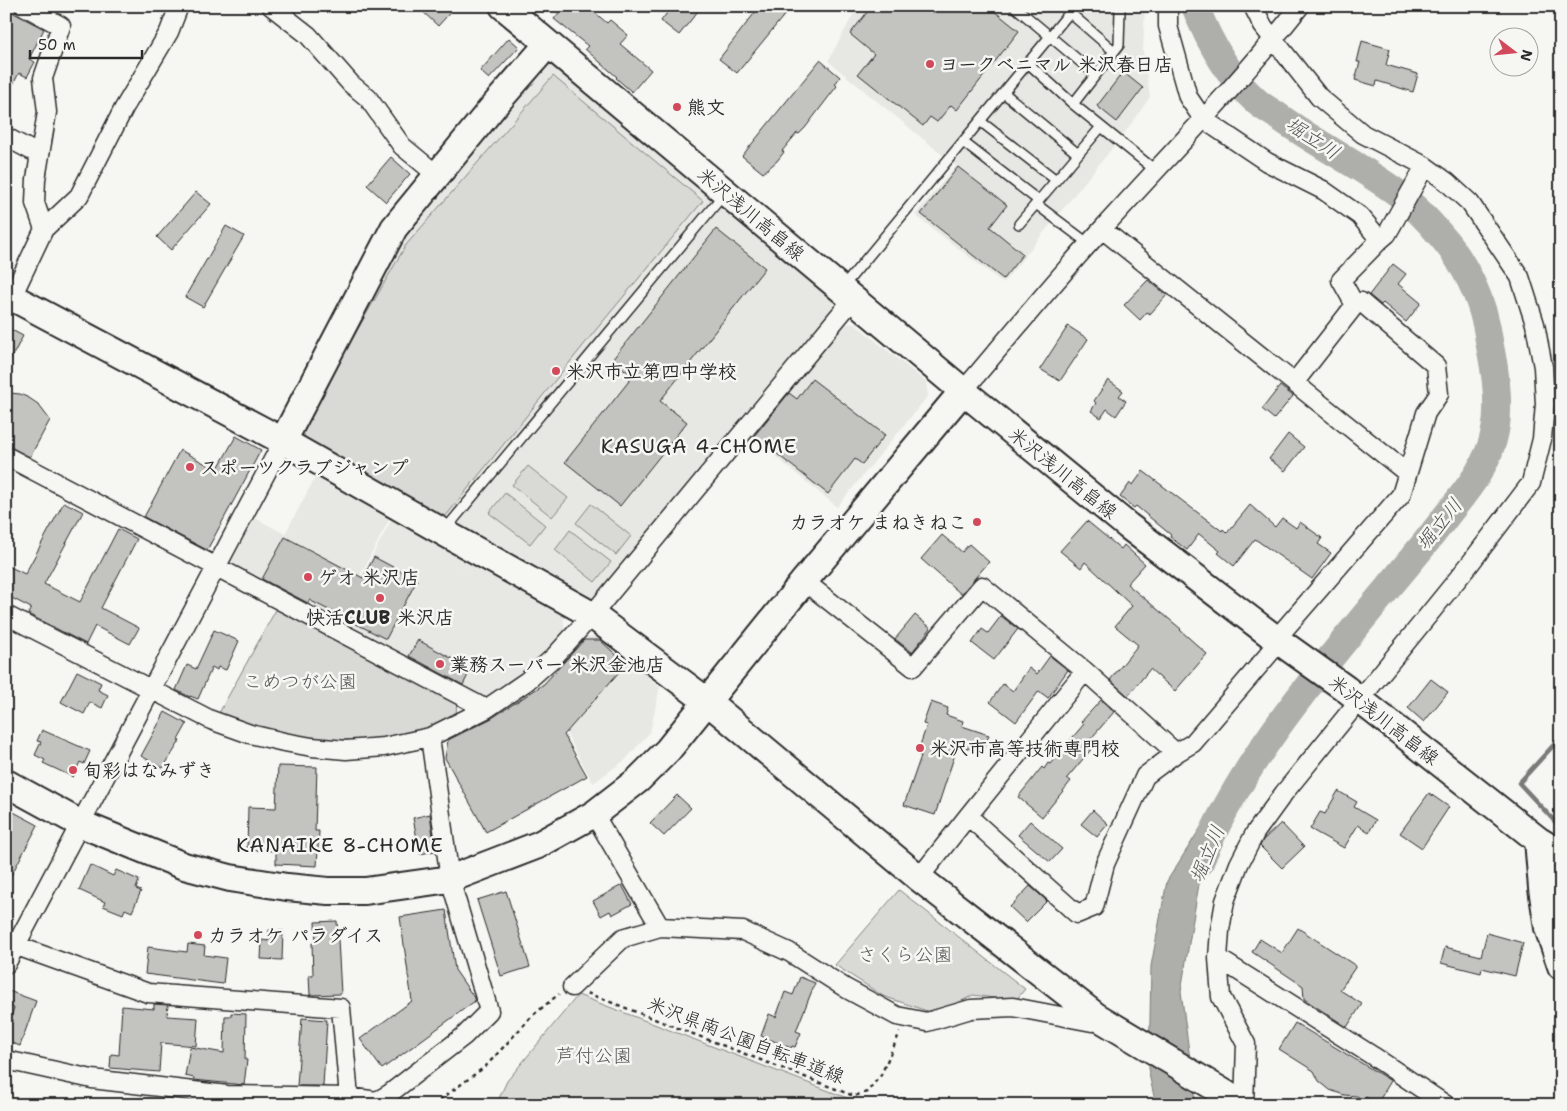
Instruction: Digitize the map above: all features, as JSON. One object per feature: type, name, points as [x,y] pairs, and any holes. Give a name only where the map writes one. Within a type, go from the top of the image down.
[{"type":"street","points":[[24,6],[61,26],[42,78],[47,112],[36,179],[35,203],[44,229]]},
{"type":"street","points":[[179,6],[169,32],[124,108],[78,196],[44,229],[8,299],[283,440],[592,615],[708,702],[919,878],[1096,1016],[1237,1101],[1246,1044],[1221,997],[1218,958],[1225,901],[1239,864],[1256,832],[1353,695],[1469,565],[1531,483],[1542,439],[1544,404],[1543,367],[1535,324],[1520,276],[1470,203],[1426,166],[1364,134],[1319,98],[1263,26],[1253,6]]},
{"type":"street","points":[[271,6],[308,35],[351,84],[368,98],[402,146],[437,175]]},
{"type":"street","name":"米沢浅川高畠線","points":[[503,6],[963,391],[1128,526],[1353,695],[1538,840],[1561,854]]},
{"type":"street","points":[[1168,6],[1168,26],[1188,97],[1204,119],[1267,162],[1323,190],[1360,216],[1384,237]]},
{"type":"street","points":[[6,782],[81,824],[184,866],[230,878],[328,891],[365,891],[450,879],[538,845],[594,814],[638,780],[668,750],[804,581],[963,391],[1102,229],[1274,40],[1300,6]]},
{"type":"street","points":[[6,964],[11,944],[81,824],[394,228],[493,107],[548,44]]},
{"type":"street","points":[[6,137],[40,155]]},
{"type":"street","points":[[1355,305],[1341,280],[1384,237],[1426,166]]},
{"type":"street","points":[[1102,229],[1407,473]]},
{"type":"street","points":[[6,615],[211,720],[250,734],[312,748],[346,750],[384,747],[430,738],[486,709],[527,682],[554,657],[592,615],[847,294]]},
{"type":"street","points":[[968,816],[1077,914],[1094,907],[1105,864],[1145,776],[1193,743],[1401,495],[1426,413],[1439,394],[1436,366],[1361,302],[1355,305],[1294,383]]},
{"type":"street","points":[[6,456],[486,709]]},
{"type":"street","points":[[804,581],[913,667],[982,586],[1085,671],[1176,753]]},
{"type":"street","points":[[919,878],[1085,671]]},
{"type":"street","points":[[6,1060],[92,1079],[227,1096],[349,1097],[376,1101],[390,1094],[464,1036],[489,1011],[450,879],[430,738]]},
{"type":"street","points":[[594,814],[660,927]]},
{"type":"street","points":[[1538,840],[1548,928],[1561,966]]},
{"type":"street","points":[[572,988],[623,938],[660,927],[743,931],[789,952],[896,1016],[926,1022],[971,1009],[1013,1007],[1092,1022],[1096,1016]]},
{"type":"street","points":[[11,944],[148,993],[341,1008],[349,1097]]},
{"type":"street","points":[[1218,958],[1373,1056],[1446,1105]]},
{"type":"lane","points":[[1014,6],[1096,74]]},
{"type":"lane","points":[[1073,104],[1118,45],[1120,10],[1117,6]]},
{"type":"lane","points":[[847,294],[963,142],[1073,10],[1114,51]]},
{"type":"lane","points":[[1028,63],[1073,104],[1155,170]]},
{"type":"lane","points":[[1004,93],[1078,154]]},
{"type":"lane","points":[[980,121],[1056,180]]},
{"type":"lane","points":[[1019,224],[1101,127]]},
{"type":"lane","points":[[963,142],[1089,244]]},
{"type":"lane","points":[[443,532],[725,192]]},
{"type":"path","name":"米沢県南公園自転車道線","points":[[572,988],[854,1096],[867,1092],[881,1075],[902,1025]]},
{"type":"path","points":[[433,1105],[486,1066],[533,1015],[557,994],[572,988]]},
{"type":"path","points":[[6,1098],[31,1105]]},
{"type":"shaded area","points":[[858,6],[1145,6],[1143,51],[1150,97],[1126,131],[1003,283],[915,215],[956,166],[828,61]]},
{"type":"shaded area","name":"米沢市立第四中学校","points":[[543,65],[559,67],[832,293],[833,311],[596,599],[582,601],[302,446],[296,431],[397,238]]},
{"type":"shaded area","points":[[840,323],[855,324],[926,382],[928,396],[837,507],[748,434]]},
{"type":"shaded area","name":"ゲオ 米沢店","points":[[317,474],[392,514],[335,624],[227,568],[253,517],[285,534]]},
{"type":"shaded area","points":[[394,515],[470,556],[460,575],[470,557],[563,613],[565,635],[548,655],[482,704],[336,625]]},
{"type":"shaded area","points":[[599,636],[660,687],[650,732],[625,760],[593,783],[540,684],[580,637]]},
{"type":"green space","points":[[553,76],[703,201],[445,517],[308,443],[301,428],[406,245]]},
{"type":"green space","points":[[528,466],[568,498],[552,517],[512,485]]},
{"type":"green space","points":[[505,493],[545,525],[530,544],[489,513]]},
{"type":"green space","points":[[591,504],[631,536],[616,555],[576,523]]},
{"type":"green space","points":[[570,530],[611,562],[595,582],[555,550]]},
{"type":"green space","name":"こめつが公園","points":[[278,606],[457,697],[456,717],[427,730],[383,740],[316,740],[250,725],[219,713]]},
{"type":"green space","name":"さくら公園","points":[[899,890],[1025,989],[1015,1001],[973,995],[951,1007],[927,1011],[883,996],[835,965]]},
{"type":"green space","name":"芦付公園","points":[[578,995],[863,1105],[496,1105],[507,1081]]},
{"type":"water","points":[[1230,781],[1199,884],[1181,991],[1196,1105],[1156,1105],[1149,1074],[1151,966],[1167,881]]},
{"type":"building","points":[[417,6],[456,6],[438,26]]},
{"type":"building","points":[[564,6],[587,6],[607,23],[610,20],[628,35],[620,44],[651,70],[632,92],[585,49],[588,46],[554,19]]},
{"type":"building","points":[[672,6],[702,6],[679,35],[661,21]]},
{"type":"building","points":[[760,6],[777,6],[786,13],[737,73],[719,59]]},
{"type":"building","name":"ヨークベニマル 米沢春日店","points":[[872,6],[988,6],[1019,31],[957,110],[951,105],[937,122],[930,117],[923,126],[858,74],[874,54],[850,34]]},
{"type":"building","points":[[6,9],[44,29],[29,59],[35,62],[27,77],[19,73],[6,98]]},
{"type":"building","points":[[509,38],[519,47],[489,79],[480,71]]},
{"type":"building","points":[[1362,41],[1390,49],[1386,65],[1418,74],[1413,92],[1377,81],[1376,86],[1355,80],[1360,62],[1357,62]]},
{"type":"building","points":[[820,60],[840,77],[835,84],[837,86],[805,128],[799,134],[797,133],[782,151],[784,152],[777,161],[763,173],[742,156]]},
{"type":"building","points":[[1123,72],[1143,88],[1117,122],[1097,106]]},
{"type":"building","points":[[391,157],[410,174],[386,202],[367,185]]},
{"type":"building","points":[[958,167],[1007,205],[990,227],[1023,254],[1003,279],[921,214]]},
{"type":"building","points":[[196,192],[211,204],[171,250],[157,237]]},
{"type":"building","points":[[226,226],[244,236],[203,307],[185,297]]},
{"type":"building","points":[[716,229],[765,268],[660,401],[687,422],[620,506],[565,462],[633,376],[612,360]]},
{"type":"building","points":[[1393,264],[1406,274],[1398,284],[1421,303],[1406,322],[1383,303],[1381,305],[1369,295]]},
{"type":"building","points":[[1148,280],[1167,295],[1150,314],[1147,312],[1140,320],[1124,305]]},
{"type":"building","points":[[1068,326],[1088,339],[1060,381],[1040,369]]},
{"type":"building","points":[[6,327],[23,336],[6,368]]},
{"type":"building","points":[[812,379],[885,435],[862,464],[855,459],[828,494],[754,436],[789,393],[797,399]]},
{"type":"building","points":[[1108,380],[1123,391],[1119,396],[1126,401],[1116,416],[1107,409],[1101,418],[1091,411],[1096,403],[1094,401]]},
{"type":"building","points":[[1280,386],[1293,396],[1274,419],[1262,409]]},
{"type":"building","points":[[10,393],[20,394],[38,404],[50,420],[30,457],[6,445],[6,400]]},
{"type":"building","points":[[1288,434],[1304,447],[1285,471],[1269,459]]},
{"type":"building","points":[[236,436],[261,450],[207,550],[144,517],[180,450],[217,470]]},
{"type":"building","points":[[1143,471],[1222,531],[1223,529],[1227,533],[1250,505],[1275,527],[1282,518],[1296,528],[1300,522],[1322,538],[1318,544],[1331,553],[1312,579],[1255,539],[1234,566],[1218,553],[1220,551],[1199,534],[1187,550],[1136,506],[1134,508],[1120,497],[1130,483],[1133,485]]},
{"type":"building","points":[[64,502],[83,512],[44,584],[80,602],[118,529],[137,539],[101,608],[139,628],[130,644],[95,626],[86,644],[28,614],[31,608],[6,595],[6,565],[25,574]]},
{"type":"building","points":[[1087,521],[1121,549],[1124,545],[1145,564],[1127,584],[1181,629],[1207,654],[1175,691],[1150,669],[1128,696],[1110,680],[1138,645],[1115,626],[1132,606],[1085,562],[1081,568],[1060,551]]},
{"type":"building","points":[[942,535],[962,552],[969,544],[989,562],[961,594],[921,559]]},
{"type":"building","points":[[285,537],[363,578],[374,557],[417,580],[386,639],[309,600],[308,603],[262,579]]},
{"type":"building","points":[[915,615],[931,628],[912,652],[895,639]]},
{"type":"building","points":[[1001,616],[1018,629],[994,660],[972,643],[982,629],[988,633]]},
{"type":"building","points":[[214,630],[239,641],[226,670],[218,667],[217,670],[212,667],[198,699],[190,697],[176,690],[187,665],[196,669]]},
{"type":"building","name":"業務スーパー 米沢金池店","points":[[418,640],[471,669],[463,685],[409,656]]},
{"type":"building","points":[[584,640],[600,640],[626,664],[564,735],[587,776],[486,832],[445,758],[448,740],[492,718],[544,684]]},
{"type":"building","points":[[1050,656],[1068,670],[1048,698],[1039,691],[1016,722],[990,702],[1003,684],[1013,691],[1029,668],[1037,674]]},
{"type":"building","points":[[77,671],[101,683],[98,690],[108,695],[102,708],[90,702],[84,714],[61,702]]},
{"type":"building","points":[[1431,679],[1448,692],[1424,722],[1408,708]]},
{"type":"building","points":[[1101,700],[1114,712],[1088,742],[1094,746],[1067,778],[1071,781],[1042,817],[1018,797],[1042,767],[1044,769],[1048,763],[1050,764],[1084,724],[1081,722]]},
{"type":"building","points":[[931,702],[948,708],[946,715],[963,721],[962,726],[989,735],[983,753],[958,745],[935,815],[904,805],[921,756],[917,754],[927,725],[923,724]]},
{"type":"building","points":[[165,712],[187,724],[178,740],[180,741],[163,768],[141,756]]},
{"type":"building","points":[[42,730],[90,751],[84,764],[80,762],[73,777],[43,763],[45,760],[35,755],[41,742],[37,741]]},
{"type":"building","points":[[278,766],[317,767],[315,831],[319,831],[317,866],[276,864],[276,851],[247,850],[248,807],[276,808]]},
{"type":"building","points":[[1338,791],[1357,802],[1354,807],[1376,820],[1369,832],[1358,825],[1344,848],[1310,829],[1320,812],[1325,814]]},
{"type":"building","points":[[1429,793],[1449,807],[1422,848],[1400,833]]},
{"type":"building","points":[[677,795],[691,808],[664,836],[650,823]]},
{"type":"building","points":[[6,808],[38,825],[6,885]]},
{"type":"building","points":[[1093,810],[1108,824],[1097,837],[1081,824]]},
{"type":"building","points":[[430,814],[435,851],[420,854],[413,818]]},
{"type":"building","points":[[1030,821],[1062,849],[1050,862],[1018,835]]},
{"type":"building","points":[[1281,823],[1304,847],[1282,868],[1260,846],[1263,840]]},
{"type":"building","points":[[90,865],[113,876],[116,870],[139,880],[136,889],[141,891],[132,912],[125,909],[123,914],[103,906],[105,902],[79,890]]},
{"type":"building","points":[[622,885],[632,904],[612,915],[610,911],[601,916],[593,901]]},
{"type":"building","points":[[1030,886],[1047,901],[1026,922],[1010,907]]},
{"type":"building","points":[[506,891],[530,967],[501,976],[477,900]]},
{"type":"building","points":[[446,910],[455,970],[475,1001],[382,1069],[360,1039],[412,1001],[400,917]]},
{"type":"building","points":[[337,921],[341,994],[310,995],[309,975],[313,975],[312,943],[316,943],[315,922]]},
{"type":"building","points":[[1298,928],[1356,966],[1340,990],[1362,1004],[1347,1027],[1304,999],[1303,986],[1252,952],[1260,939],[1282,953]]},
{"type":"building","points":[[269,930],[283,931],[282,960],[261,959],[262,940],[268,941]]},
{"type":"building","points":[[1487,933],[1523,943],[1515,976],[1482,968],[1481,973],[1441,963],[1445,947],[1481,956]]},
{"type":"building","points":[[188,944],[205,946],[204,955],[226,958],[223,984],[145,974],[148,947],[187,952]]},
{"type":"building","points":[[800,977],[815,983],[796,1031],[801,1033],[795,1047],[792,1046],[791,1048],[761,1036],[769,1014],[776,1017],[785,992],[793,995]]},
{"type":"building","points":[[6,990],[36,1001],[20,1046],[6,1041],[6,1030],[14,1008],[6,1005]]},
{"type":"building","points":[[154,1004],[168,1005],[167,1016],[198,1018],[196,1046],[161,1043],[159,1072],[110,1068],[111,1054],[119,1055],[122,1006],[154,1009]]},
{"type":"building","points":[[231,1013],[246,1014],[245,1060],[247,1060],[244,1085],[194,1080],[194,1078],[185,1076],[190,1047],[224,1053],[225,1016],[231,1016]]},
{"type":"building","points":[[302,1018],[327,1020],[323,1086],[297,1086]]},
{"type":"building","points":[[1295,1023],[1391,1081],[1377,1104],[1366,1097],[1364,1101],[1357,1096],[1344,1095],[1330,1090],[1319,1081],[1314,1071],[1279,1049]]},
{"type":"waterway","name":"堀立川","points":[[1195,6],[1206,32],[1220,57],[1236,80],[1256,101],[1296,129],[1396,192],[1421,214],[1450,247],[1464,268],[1483,312],[1497,391],[1495,431],[1488,455],[1476,476],[1429,539],[1324,666],[1276,728],[1234,794],[1215,828],[1200,862]]},
{"type":"waterway","points":[[1561,737],[1519,783],[1561,828]]},
{"type":"place","name":"ヨークベニマル 米沢春日店","points":[[930,64]]},
{"type":"place","name":"熊文","points":[[677,107]]},
{"type":"place","name":"米沢市立第四中学校","points":[[556,371]]},
{"type":"place","name":"スポーツクラブジャンプ","points":[[190,467]]},
{"type":"place","name":"カラオケ まねきねこ","points":[[977,522]]},
{"type":"place","name":"ゲオ 米沢店","points":[[308,577]]},
{"type":"place","name":"快活CLUB 米沢店","points":[[380,598]]},
{"type":"place","name":"業務スーパー 米沢金池店","points":[[440,664]]},
{"type":"place","name":"米沢市高等技術専門校","points":[[920,748]]},
{"type":"place","name":"旬彩はなみずき","points":[[73,770]]},
{"type":"place","name":"カラオケ パラダイス","points":[[198,935]]},
{"type":"district","name":"KASUGA 4-CHOME","points":[[699,446]]},
{"type":"district","name":"KANAIKE 8-CHOME","points":[[340,845]]}]
